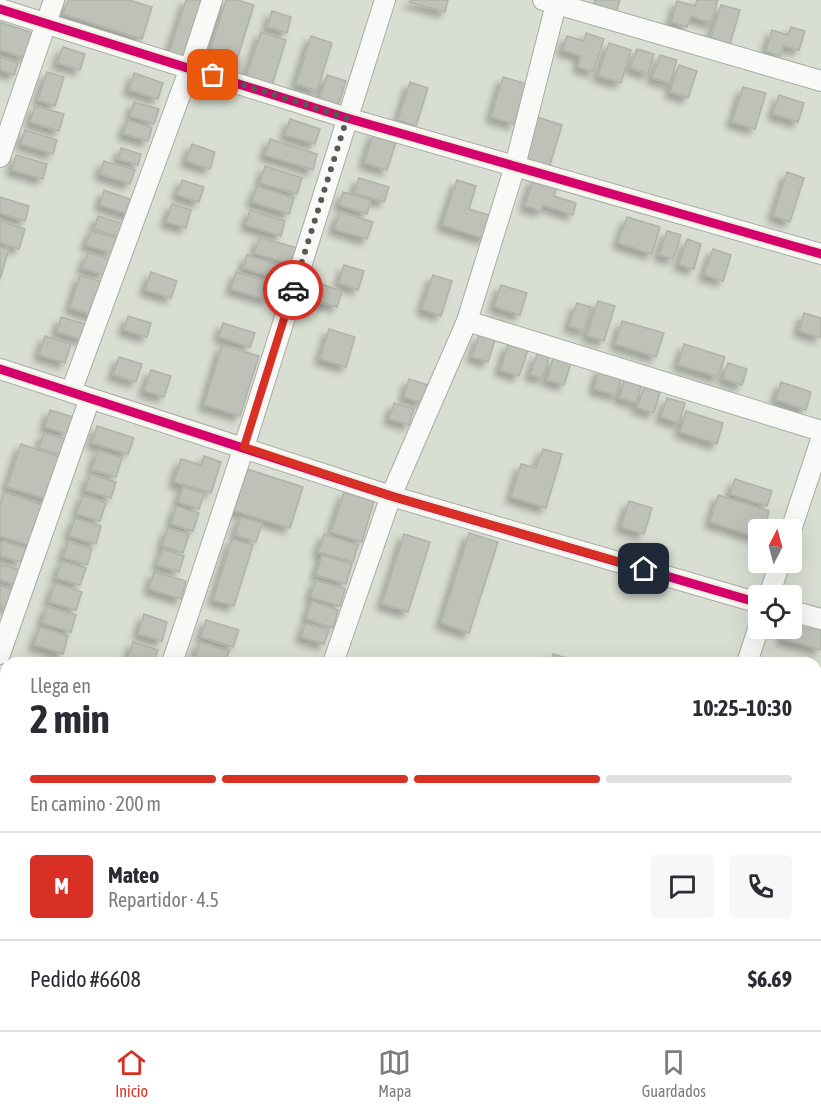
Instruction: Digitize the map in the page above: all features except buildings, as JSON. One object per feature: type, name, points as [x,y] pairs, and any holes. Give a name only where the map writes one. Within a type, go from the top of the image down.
[{"type":"street","points":[[0,157],[54,0]]},
{"type":"street","points":[[71,392],[190,68],[212,0]]},
{"type":"street","points":[[174,657],[244,447],[385,0]]},
{"type":"street","points":[[335,657],[391,496],[467,321],[515,166],[552,1],[821,81]]},
{"type":"street","points":[[0,9],[347,118],[821,254]]},
{"type":"street","points":[[467,321],[821,430]]},
{"type":"street","points":[[0,369],[391,496],[748,600]]},
{"type":"street","points":[[0,654],[90,398]]},
{"type":"street","points":[[795,519],[821,440]]},
{"type":"street","points":[[802,614],[821,619]]},
{"type":"street","points":[[749,657],[755,639]]},
{"type":"cycle path","points":[[0,9],[347,118],[821,254]]},
{"type":"cycle path","points":[[0,369],[391,496],[748,600]]},
{"type":"way so far","points":[[213,75],[347,118],[293,290]]},
{"type":"route","points":[[293,290],[244,447],[391,496],[644,569]]}]
